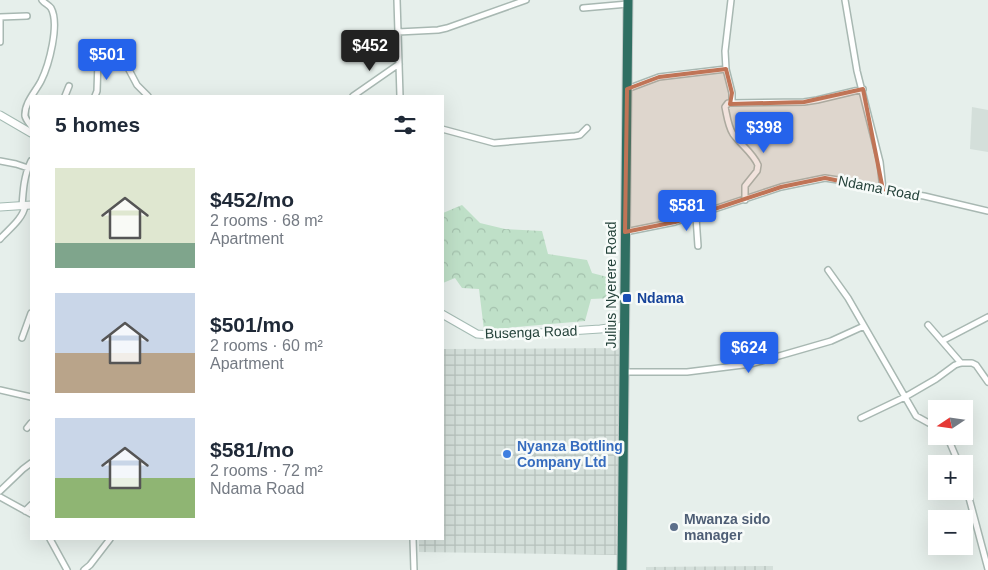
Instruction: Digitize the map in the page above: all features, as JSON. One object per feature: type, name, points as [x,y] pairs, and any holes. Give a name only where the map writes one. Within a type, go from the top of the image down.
[{"type":"highway","name":"Julius Nyerere Road","points":[[622,570],[628,2]]},
{"type":"street","points":[[32,95],[41,81],[49,62],[54,26],[51,9],[42,0]]},
{"type":"street","points":[[397,0],[400,95]]},
{"type":"street","points":[[398,32],[447,28],[526,0]]},
{"type":"street","points":[[731,0],[725,51],[732,103]]},
{"type":"street","points":[[845,0],[858,71],[880,162],[883,190]]},
{"type":"street","points":[[583,8],[628,2]]},
{"type":"street","points":[[0,42],[0,18],[27,16]]},
{"type":"street","points":[[95,95],[98,61]]},
{"type":"street","points":[[354,95],[399,64]]},
{"type":"street","points":[[127,66],[137,85],[147,95]]},
{"type":"street","points":[[627,89],[659,78],[726,68]]},
{"type":"street","points":[[66,95],[70,86]]},
{"type":"street","points":[[745,200],[745,186],[757,171],[758,165],[756,160],[734,136],[725,107],[728,103],[804,102],[863,89]]},
{"type":"street","points":[[30,100],[26,120],[30,125]]},
{"type":"street","points":[[0,115],[30,132]]},
{"type":"street","points":[[444,130],[484,141],[503,143],[576,136],[580,135],[587,128]]},
{"type":"street","points":[[0,161],[28,168]]},
{"type":"street","points":[[0,239],[16,222],[26,206],[28,168],[30,163]]},
{"type":"street","name":"Ndama Road","points":[[625,232],[696,217],[792,184],[825,178],[867,188],[924,196],[988,211]]},
{"type":"street","points":[[0,208],[26,206]]},
{"type":"street","points":[[696,217],[698,246]]},
{"type":"street","points":[[828,270],[848,298],[916,416],[928,423]]},
{"type":"street","name":"Busenga Road","points":[[444,315],[477,334],[490,335],[507,336],[625,326]]},
{"type":"street","points":[[22,338],[30,316]]},
{"type":"street","points":[[942,341],[988,317]]},
{"type":"street","points":[[928,325],[961,363]]},
{"type":"street","points":[[624,372],[687,372],[751,364],[832,341],[864,326]]},
{"type":"street","points":[[861,418],[905,397],[961,363],[976,365],[988,382]]},
{"type":"street","points":[[0,390],[30,397]]},
{"type":"street","points":[[27,428],[30,424]]},
{"type":"street","points":[[0,492],[30,464]]},
{"type":"street","points":[[0,496],[30,513]]},
{"type":"street","points":[[970,500],[988,569]]},
{"type":"street","points":[[25,510],[30,507]]},
{"type":"street","points":[[50,540],[67,570]]},
{"type":"street","points":[[84,570],[109,540]]},
{"type":"street","points":[[413,540],[414,570]]},
{"type":"highlighted area","points":[[726,69],[732,93],[730,104],[804,102],[863,89],[883,190],[825,178],[781,187],[675,222],[625,232],[627,89],[659,77]]},
{"type":"shaded area","points":[[972,107],[988,110],[988,152],[970,149]]},
{"type":"shaded area","points":[[622,348],[618,555],[419,552],[419,540],[444,540],[444,349]]},
{"type":"shaded area","points":[[773,566],[773,570],[646,570],[646,567]]},
{"type":"green space","points":[[462,205],[480,223],[505,229],[542,231],[548,254],[587,260],[592,273],[615,279],[612,298],[591,299],[585,321],[484,330],[479,289],[462,288],[455,278],[444,283],[444,213]]},
{"type":"place","name":"Ndama","points":[[627,298]]},
{"type":"place","name":"Nyanza Bottling Company Ltd","points":[[507,454]]},
{"type":"place","name":"Mwanza sido manager","points":[[674,527]]}]
